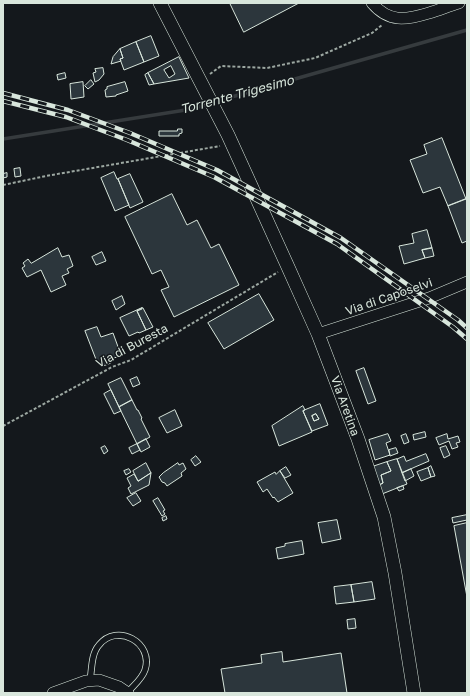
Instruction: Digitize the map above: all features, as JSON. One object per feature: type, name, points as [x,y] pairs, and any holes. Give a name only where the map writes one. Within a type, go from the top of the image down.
[{"type":"street","name":"Via Aretina","points":[[160,3],[230,139],[318,334],[358,439],[384,516],[395,573],[414,693]]},
{"type":"street","points":[[372,3],[384,14],[390,17],[402,19],[414,18],[459,3]]},
{"type":"street","name":"Via di Caposelvi","points":[[318,334],[429,298],[467,282]]},
{"type":"street","points":[[53,693],[86,681],[99,680],[119,687],[128,693]]},
{"type":"lane","points":[[90,681],[93,658],[99,645],[104,640],[116,635],[130,637],[141,646],[146,659],[146,666],[140,678],[128,693]]},
{"type":"path","points":[[221,66],[267,68],[315,58],[372,33],[390,17]]},
{"type":"path","points":[[3,185],[230,139]]},
{"type":"path","name":"Via di Buresta","points":[[3,426],[112,367],[130,360],[281,270],[288,268]]},
{"type":"building","points":[[230,3],[299,3],[244,32]]},
{"type":"building","points":[[151,36],[159,56],[144,62],[136,42]]},
{"type":"building","points":[[136,42],[144,62],[124,70],[120,59],[123,58],[120,49]]},
{"type":"building","points":[[120,49],[123,58],[120,59],[121,61],[111,64],[113,57]]},
{"type":"building","points":[[179,57],[189,78],[154,84],[148,73]],"holes":[[[171,66],[175,74],[169,78],[164,70]]]},
{"type":"building","points":[[103,68],[104,74],[95,82],[93,73],[96,72],[95,69]]},
{"type":"building","points":[[65,73],[66,78],[58,80],[57,75]]},
{"type":"building","points":[[148,73],[154,84],[149,85],[145,75]]},
{"type":"building","points":[[91,80],[94,84],[88,89],[85,86]]},
{"type":"building","points":[[83,82],[84,97],[71,99],[70,84]]},
{"type":"building","points":[[125,82],[128,91],[116,96],[106,97],[105,90],[107,87]]},
{"type":"building","points":[[178,129],[182,129],[182,133],[179,134],[179,136],[159,136],[159,131],[177,131]]},
{"type":"building","points":[[442,138],[466,199],[448,206],[440,187],[423,193],[410,160],[427,154],[424,145]]},
{"type":"building","points":[[20,168],[21,176],[15,177],[14,169]]},
{"type":"building","points":[[114,172],[129,205],[115,211],[101,178]]},
{"type":"building","points":[[7,173],[7,177],[3,178],[3,174]]},
{"type":"building","points":[[130,174],[143,202],[130,208],[118,179]]},
{"type":"building","points":[[172,194],[187,225],[197,220],[211,248],[219,244],[239,285],[174,317],[161,290],[169,287],[161,270],[152,274],[125,217]]},
{"type":"building","points":[[466,199],[467,241],[462,243],[448,206]]},
{"type":"building","points":[[427,230],[432,248],[422,250],[425,258],[404,264],[399,246],[414,243],[412,234]]},
{"type":"building","points":[[58,248],[62,257],[69,255],[73,266],[67,269],[69,273],[62,276],[66,285],[51,292],[41,270],[27,277],[22,268],[25,266],[23,263],[28,259],[31,263]]},
{"type":"building","points":[[432,248],[434,256],[425,258],[422,250]]},
{"type":"building","points":[[102,252],[106,261],[96,265],[92,257]]},
{"type":"building","points":[[259,294],[274,320],[224,349],[208,323]]},
{"type":"building","points":[[122,296],[125,304],[116,310],[112,301]]},
{"type":"building","points":[[142,308],[137,311],[146,330],[129,336],[120,318]]},
{"type":"building","points":[[143,308],[153,327],[146,330],[137,311]]},
{"type":"building","points":[[97,327],[101,337],[113,333],[121,355],[110,360],[111,363],[103,366],[101,361],[97,362],[85,331]]},
{"type":"building","points":[[364,368],[376,401],[368,404],[356,371]]},
{"type":"building","points":[[137,377],[140,384],[133,387],[130,380]]},
{"type":"building","points":[[121,378],[132,400],[119,407],[108,384]]},
{"type":"building","points":[[111,390],[121,411],[114,414],[104,394]]},
{"type":"building","points":[[132,400],[150,437],[137,444],[119,407]]},
{"type":"building","points":[[320,404],[328,425],[312,431],[303,411]],"holes":[[[316,414],[319,419],[314,421],[312,416]]]},
{"type":"building","points":[[303,406],[305,410],[303,411],[312,432],[279,446],[272,426]]},
{"type":"building","points":[[175,410],[182,426],[167,433],[159,418]]},
{"type":"building","points":[[316,414],[319,419],[314,421],[312,416]]},
{"type":"building","points":[[425,432],[426,437],[414,440],[413,435]]},
{"type":"building","points":[[388,434],[391,441],[386,443],[390,455],[375,460],[369,440]]},
{"type":"building","points":[[406,434],[409,442],[404,444],[401,436]]},
{"type":"building","points":[[447,434],[448,439],[458,436],[460,442],[456,443],[458,447],[452,449],[449,441],[439,445],[436,438]]},
{"type":"building","points":[[146,439],[150,447],[141,452],[137,444]]},
{"type":"building","points":[[137,444],[140,450],[132,454],[129,448]]},
{"type":"building","points":[[105,446],[108,451],[104,454],[101,448]]},
{"type":"building","points":[[446,446],[450,455],[444,458],[440,448]]},
{"type":"building","points":[[396,448],[398,453],[390,456],[389,450]]},
{"type":"building","points":[[426,454],[429,461],[402,473],[397,459],[404,456],[406,461]]},
{"type":"building","points":[[196,456],[201,462],[195,466],[191,460]]},
{"type":"building","points":[[397,459],[407,484],[382,494],[379,485],[383,483],[381,475],[391,471],[387,462]]},
{"type":"building","points":[[387,462],[391,471],[381,475],[383,483],[379,485],[372,467]]},
{"type":"building","points":[[146,463],[151,473],[138,481],[133,471]]},
{"type":"building","points":[[178,463],[179,465],[183,463],[186,469],[181,473],[182,476],[167,486],[159,477]]},
{"type":"building","points":[[431,466],[435,476],[431,477],[428,468]]},
{"type":"building","points":[[286,467],[291,475],[285,478],[280,471]]},
{"type":"building","points":[[428,468],[431,477],[421,481],[417,472]]},
{"type":"building","points":[[129,469],[131,472],[126,475],[124,471]]},
{"type":"building","points":[[411,469],[414,476],[405,481],[402,473]]},
{"type":"building","points":[[280,471],[293,493],[278,502],[274,497],[273,498],[267,489],[263,492],[257,482],[275,472],[276,474]]},
{"type":"building","points":[[151,473],[149,485],[131,494],[128,488],[131,486],[127,478],[134,474],[138,481]]},
{"type":"building","points":[[403,486],[404,489],[399,491],[397,488]]},
{"type":"building","points":[[136,493],[141,501],[133,506],[127,498]]},
{"type":"building","points":[[158,498],[165,510],[163,511],[165,514],[162,516],[153,501]]},
{"type":"building","points":[[467,515],[467,520],[453,523],[452,518]]},
{"type":"building","points":[[166,516],[167,519],[163,521],[162,518]]},
{"type":"building","points":[[337,520],[341,539],[322,543],[318,523]]},
{"type":"building","points":[[467,523],[467,597],[454,526]]},
{"type":"building","points":[[302,541],[304,554],[278,559],[276,548],[285,546],[285,544]]},
{"type":"building","points":[[372,582],[375,599],[354,602],[351,585]]},
{"type":"building","points":[[351,585],[354,602],[336,604],[334,587]]},
{"type":"building","points":[[355,619],[356,628],[348,629],[347,620]]},
{"type":"building","points":[[282,652],[283,662],[341,653],[347,693],[225,693],[221,669],[262,663],[261,655]]},
{"type":"waterway","name":"Torrente Trigesimo","points":[[214,102],[467,30]]},
{"type":"waterway","name":"Torrente Trigesimo","points":[[3,139],[192,109],[208,104]]},
{"type":"railway","points":[[3,93],[68,110],[130,133],[217,170],[341,238],[458,320],[467,328]]},
{"type":"railway","points":[[3,101],[66,117],[127,140],[214,177],[337,244],[453,327],[467,339]]}]
